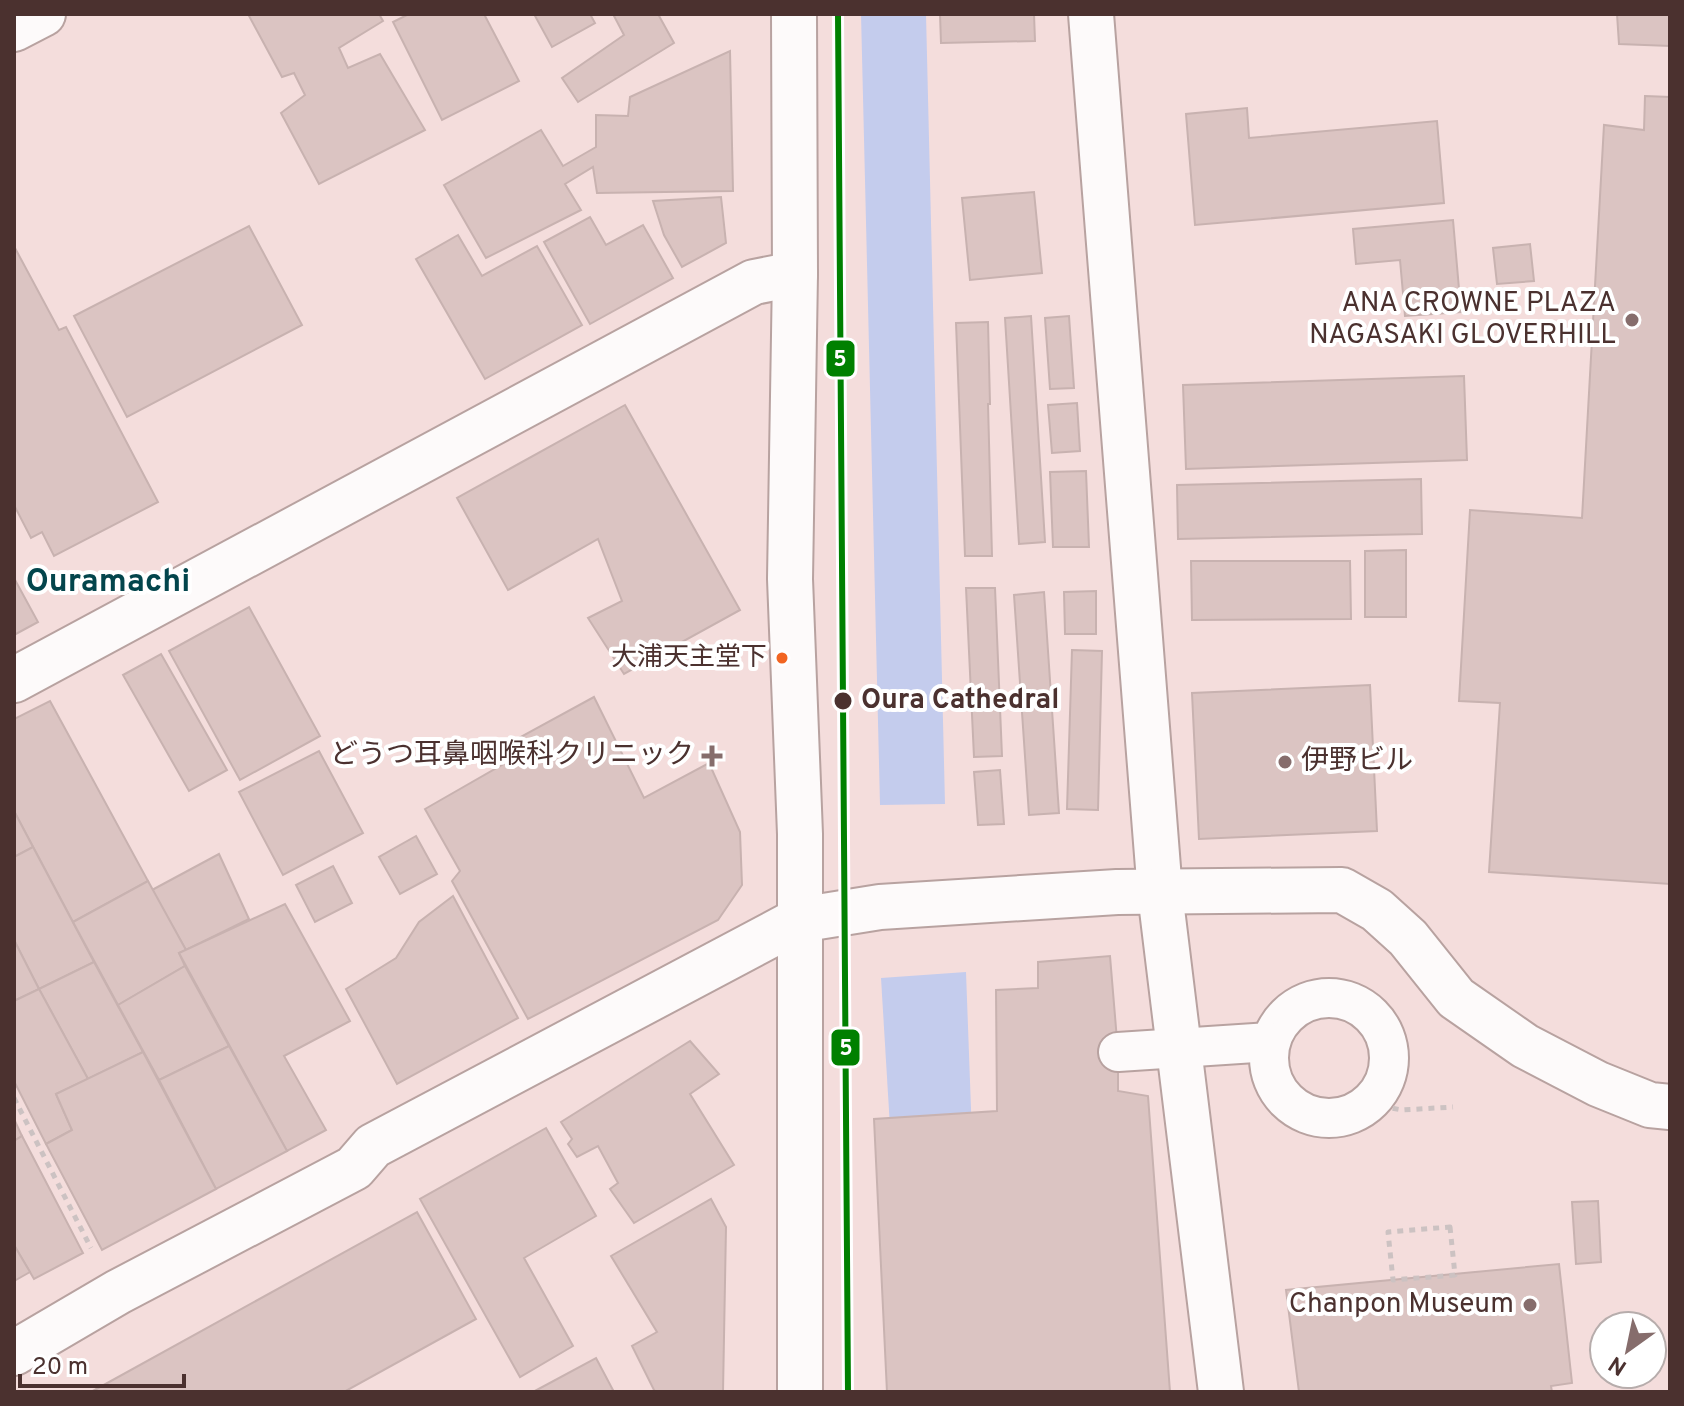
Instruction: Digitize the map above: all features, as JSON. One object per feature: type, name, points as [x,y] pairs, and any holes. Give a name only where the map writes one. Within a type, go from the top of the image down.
[{"type":"street","points":[[14,29],[43,14]]},
{"type":"street","points":[[794,14],[795,274],[790,579],[800,834],[800,1392]]},
{"type":"street","points":[[1091,14],[1160,893],[1221,1392]]},
{"type":"street","points":[[14,680],[754,282],[795,274]]},
{"type":"street","points":[[14,1353],[118,1292],[354,1168],[373,1146],[799,920],[880,907],[1117,892],[1342,890],[1377,910],[1408,938],[1456,998],[1525,1046],[1598,1084],[1650,1105],[1670,1107]]},
{"type":"street","points":[[1340,998],[1361,1007],[1375,1019],[1385,1035],[1390,1053],[1388,1072],[1382,1089],[1369,1104],[1350,1116],[1329,1119],[1307,1115],[1288,1103],[1275,1085],[1268,1064],[1270,1042],[1281,1022],[1297,1007],[1318,999],[1340,998]]},
{"type":"street","points":[[1118,1052],[1270,1042]]},
{"type":"path","points":[[14,1098],[95,1255]]},
{"type":"path","points":[[1369,1104],[1402,1110],[1453,1107]]},
{"type":"path","points":[[1450,1227],[1455,1275],[1393,1280],[1388,1232],[1450,1227]]},
{"type":"water","points":[[861,14],[926,14],[945,804],[880,805]]},
{"type":"water","points":[[966,972],[972,1136],[906,1392],[881,978]]},
{"type":"building","points":[[248,14],[379,14],[383,21],[339,48],[348,68],[380,54],[425,130],[319,184],[281,113],[305,95],[294,73],[282,77]]},
{"type":"building","points":[[409,14],[484,14],[519,81],[442,120],[393,22]]},
{"type":"building","points":[[534,14],[590,14],[595,23],[552,47]]},
{"type":"building","points":[[613,14],[658,14],[674,43],[578,102],[562,78],[624,35]]},
{"type":"building","points":[[940,14],[1034,14],[1035,41],[941,43]]},
{"type":"building","points":[[1617,14],[1670,14],[1670,46],[1619,44]]},
{"type":"building","points":[[730,51],[733,191],[597,193],[593,167],[565,184],[581,210],[486,258],[444,185],[541,130],[563,166],[596,147],[596,115],[628,116],[630,97]]},
{"type":"building","name":"ANA CROWNE PLAZA NAGASAKI GLOVERHILL","points":[[1645,96],[1670,97],[1670,884],[1489,872],[1500,703],[1459,701],[1470,510],[1582,518],[1604,125],[1644,130]]},
{"type":"building","points":[[1247,108],[1249,138],[1437,121],[1444,203],[1195,225],[1186,114]]},
{"type":"building","points":[[1034,192],[1042,273],[970,280],[962,198]]},
{"type":"building","points":[[721,197],[726,243],[682,267],[664,235],[653,201]]},
{"type":"building","points":[[590,217],[606,245],[643,225],[673,278],[590,324],[544,242]]},
{"type":"building","points":[[1453,220],[1461,312],[1405,316],[1400,260],[1356,264],[1353,229]]},
{"type":"building","points":[[249,226],[302,325],[127,417],[74,316]]},
{"type":"building","points":[[458,235],[482,276],[537,246],[582,325],[485,379],[416,259]]},
{"type":"building","points":[[1530,244],[1534,281],[1497,284],[1493,248]]},
{"type":"building","points":[[15,248],[59,330],[66,327],[158,502],[54,556],[42,532],[31,538],[14,505]]},
{"type":"building","points":[[1031,316],[1045,542],[1019,544],[1005,318]]},
{"type":"building","points":[[1069,316],[1074,388],[1050,389],[1045,318]]},
{"type":"building","points":[[988,322],[992,556],[965,556],[956,323]]},
{"type":"building","points":[[1464,376],[1467,460],[1186,469],[1183,385]]},
{"type":"building","points":[[1077,403],[1080,451],[1052,453],[1048,405]]},
{"type":"building","points":[[625,405],[740,610],[624,674],[588,618],[622,601],[598,539],[508,590],[457,498]]},
{"type":"building","points":[[1086,471],[1089,547],[1053,547],[1050,472]]},
{"type":"building","points":[[1421,479],[1422,534],[1178,539],[1177,485]]},
{"type":"building","points":[[1406,550],[1406,617],[1365,617],[1365,551]]},
{"type":"building","points":[[1191,561],[1350,561],[1351,619],[1192,620]]},
{"type":"building","points":[[14,578],[38,622],[14,635]]},
{"type":"building","points":[[966,588],[995,588],[1002,756],[974,757]]},
{"type":"building","points":[[1096,591],[1096,634],[1065,634],[1064,592]]},
{"type":"building","points":[[1044,592],[1059,813],[1029,815],[1014,595]]},
{"type":"building","points":[[249,607],[320,736],[240,780],[169,651]]},
{"type":"building","points":[[1072,650],[1102,651],[1098,810],[1067,809]]},
{"type":"building","points":[[161,654],[227,770],[189,791],[123,675]]},
{"type":"building","name":"伊野ビル","points":[[1370,685],[1377,831],[1199,839],[1192,693]]},
{"type":"building","points":[[594,697],[644,798],[709,763],[740,832],[742,885],[718,920],[528,1019],[452,881],[460,871],[425,809],[514,758],[504,746]]},
{"type":"building","points":[[50,701],[148,881],[73,922],[14,811],[14,719]]},
{"type":"building","points":[[319,751],[363,833],[283,875],[239,792]]},
{"type":"building","points":[[1000,770],[1004,824],[978,825],[974,772]]},
{"type":"building","points":[[14,811],[33,847],[14,857]]},
{"type":"building","points":[[416,836],[437,874],[400,894],[379,857]]},
{"type":"building","points":[[33,847],[94,962],[39,989],[14,940],[14,857]]},
{"type":"building","points":[[219,854],[249,919],[186,950],[152,890]]},
{"type":"building","points":[[333,866],[352,903],[315,922],[296,885]]},
{"type":"building","points":[[148,881],[186,950],[179,953],[185,966],[118,1005],[73,922]]},
{"type":"building","points":[[453,896],[518,1018],[397,1084],[346,989],[396,958],[419,922]]},
{"type":"building","points":[[285,904],[350,1021],[284,1056],[326,1130],[287,1151],[179,953]]},
{"type":"building","points":[[14,940],[39,989],[14,1001]]},
{"type":"building","points":[[1110,956],[1118,1091],[1148,1096],[1170,1392],[887,1392],[874,1119],[997,1111],[996,990],[1038,988],[1038,962]]},
{"type":"building","points":[[94,962],[143,1052],[88,1079],[39,989]]},
{"type":"building","points":[[185,966],[229,1046],[159,1080],[118,1005]]},
{"type":"building","points":[[39,989],[88,1079],[56,1094],[72,1130],[46,1144],[14,1081],[14,1001]]},
{"type":"building","points":[[690,1041],[719,1074],[690,1094],[734,1165],[634,1223],[610,1189],[618,1183],[598,1146],[577,1157],[568,1144],[572,1139],[561,1122]]},
{"type":"building","points":[[229,1046],[287,1151],[216,1189],[159,1080]]},
{"type":"building","points":[[143,1052],[216,1189],[102,1250],[46,1144],[72,1130],[56,1094]]},
{"type":"building","points":[[14,1119],[22,1136],[14,1141]]},
{"type":"building","points":[[546,1128],[596,1216],[524,1258],[573,1346],[520,1377],[420,1199]]},
{"type":"building","points":[[22,1136],[83,1253],[34,1279],[14,1245],[14,1141]]},
{"type":"building","points":[[711,1199],[726,1227],[723,1392],[655,1392],[632,1346],[657,1332],[611,1256]]},
{"type":"building","points":[[1598,1201],[1601,1262],[1576,1264],[1572,1202]]},
{"type":"building","points":[[417,1212],[476,1319],[344,1392],[91,1392]]},
{"type":"building","points":[[14,1245],[30,1272],[14,1281]]},
{"type":"building","points":[[1559,1264],[1572,1383],[1551,1386],[1552,1392],[1299,1392],[1286,1290]]},
{"type":"building","points":[[596,1358],[614,1392],[533,1392]]},
{"type":"transit line","name":"5","points":[[838,14],[848,1392]]},
{"type":"place","name":"ANA CROWNE PLAZA NAGASAKI GLOVERHILL","points":[[1632,320]]},
{"type":"place","name":"大浦天主堂下","points":[[782,658]]},
{"type":"place","name":"Oura Cathedral","points":[[843,701]]},
{"type":"place","name":"どうつ耳鼻咽喉科クリニック","points":[[712,756]]},
{"type":"place","name":"伊野ビル","points":[[1285,762]]},
{"type":"place","name":"Chanpon Museum","points":[[1530,1305]]},
{"type":"district","name":"Ouramachi","points":[[108,583]]}]
